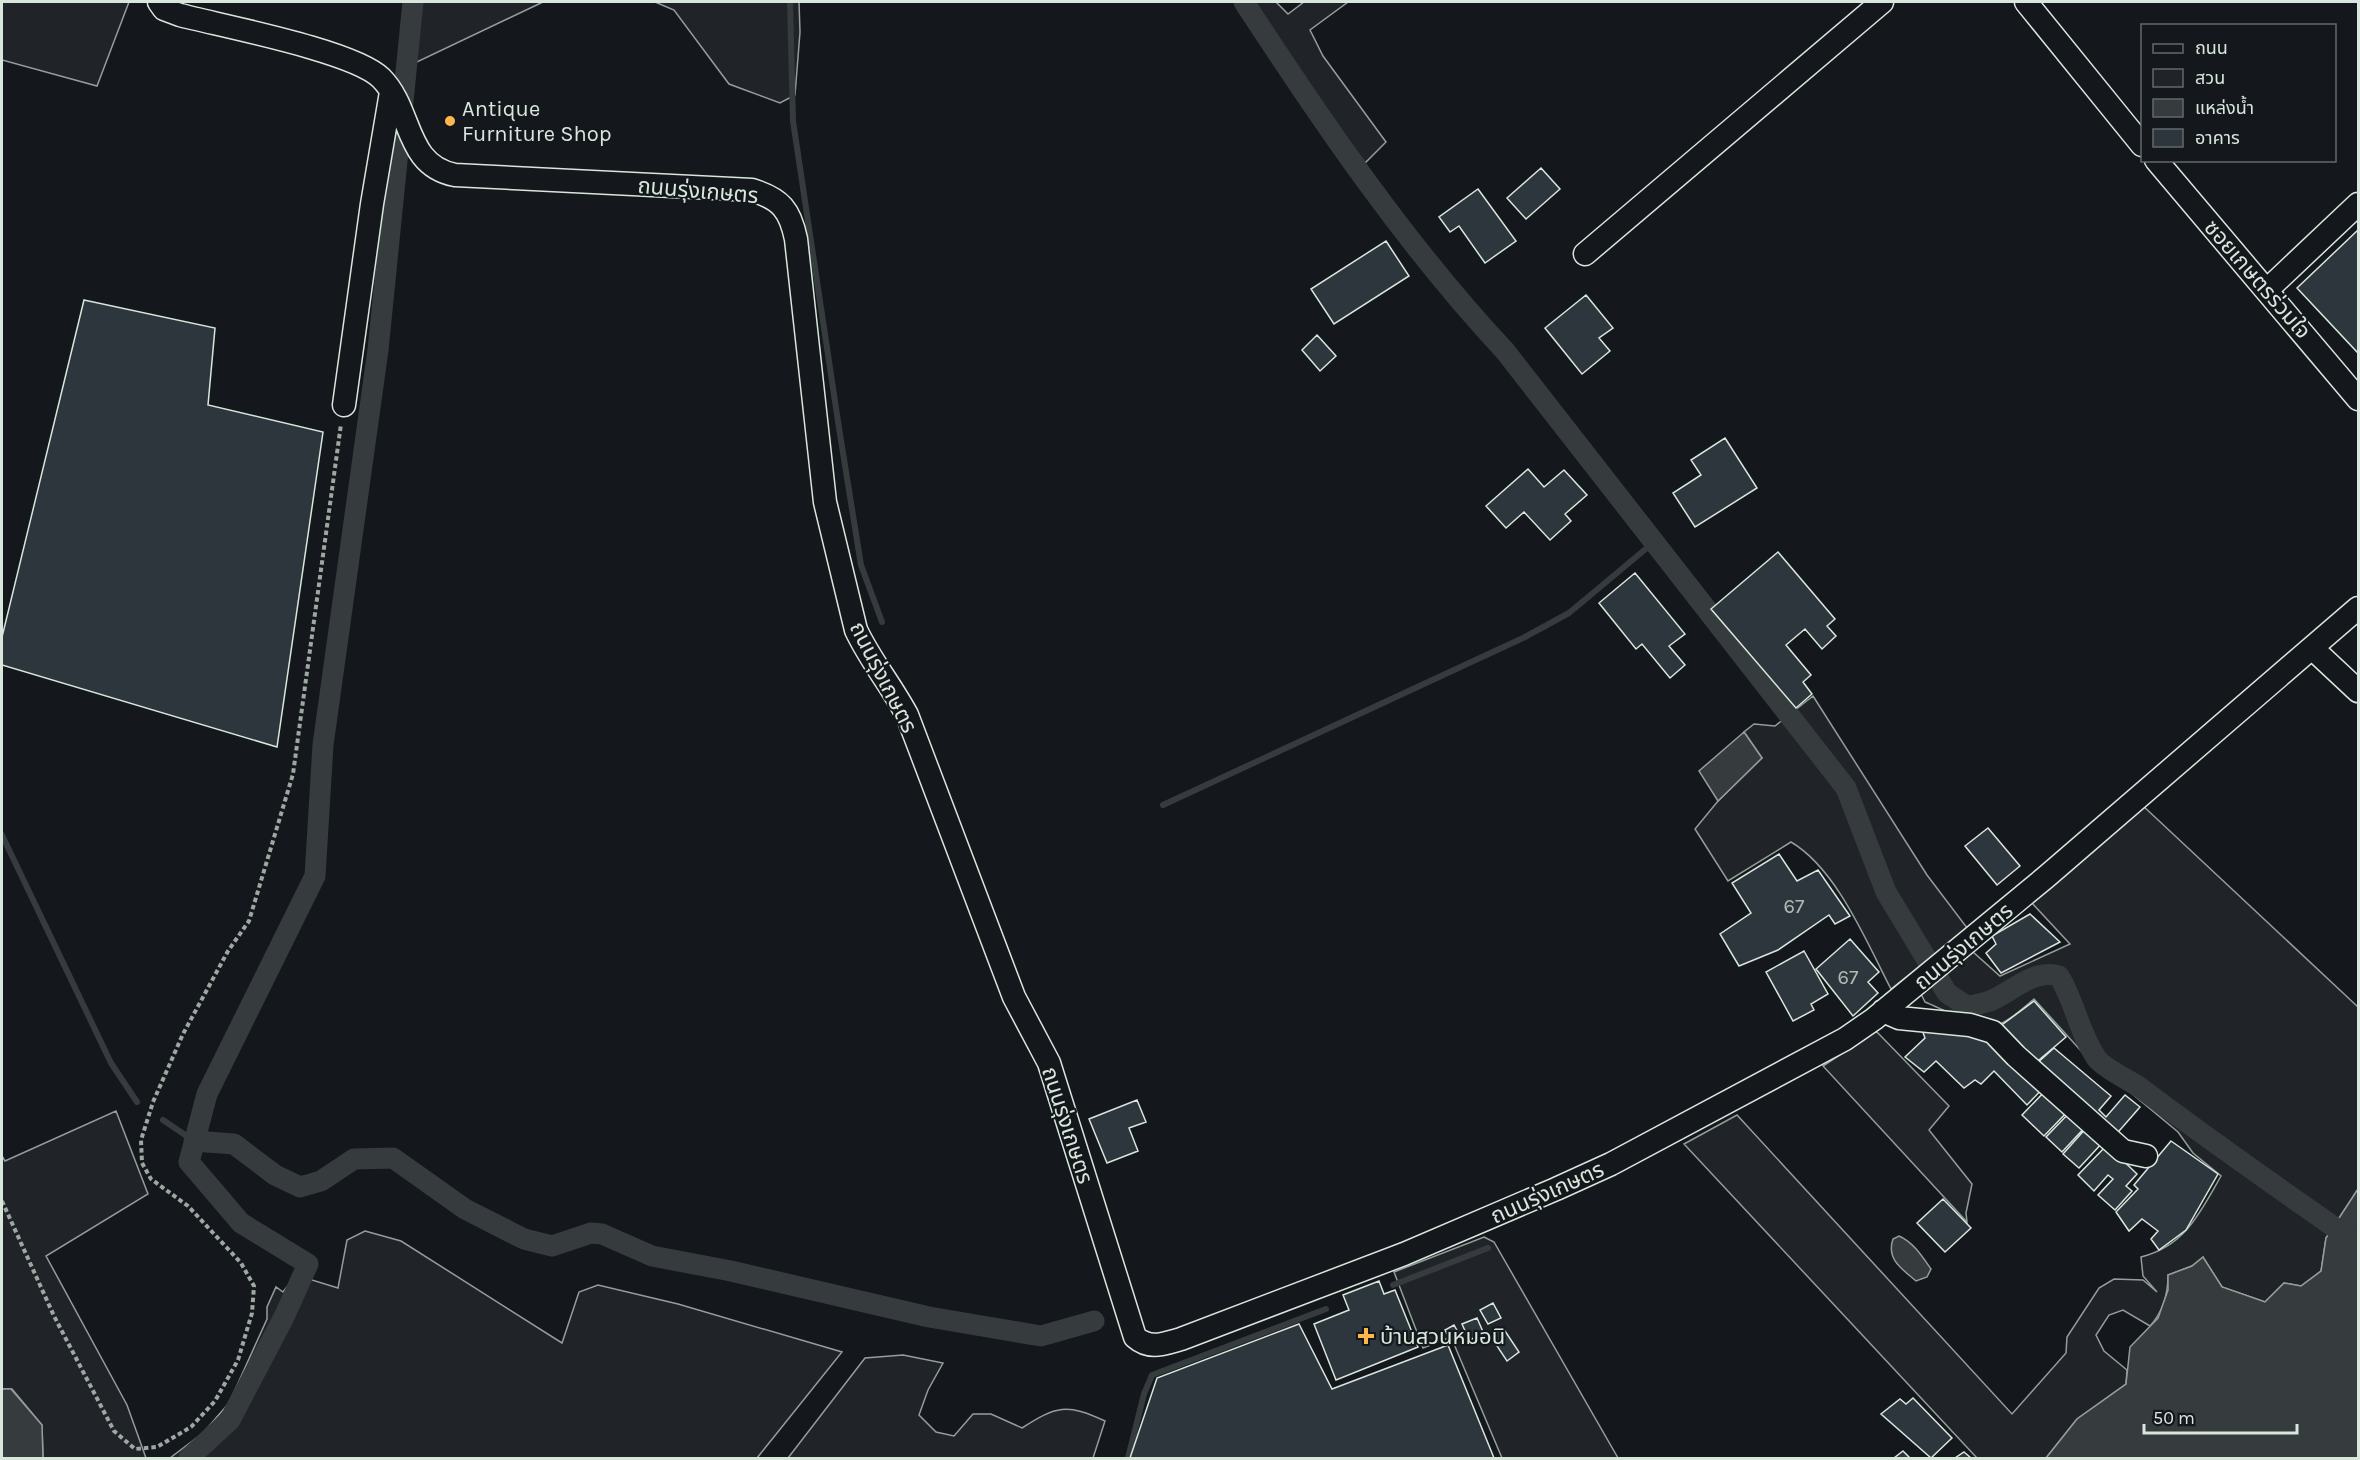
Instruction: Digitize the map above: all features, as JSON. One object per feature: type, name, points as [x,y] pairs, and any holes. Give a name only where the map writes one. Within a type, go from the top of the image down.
[{"type":"street","name":"ถนนรุ่งเกษตร","points":[[159,2],[164,9],[180,15],[334,55],[380,77],[392,92],[415,146],[425,161],[440,172],[455,175],[752,190],[775,200],[792,220],[825,502],[856,630],[864,649],[894,690],[907,715],[1014,997],[1049,1063],[1135,1337],[1144,1344],[1155,1346],[1181,1339],[1404,1254],[1565,1185],[1611,1164],[1845,1039],[1918,983],[2046,877],[2358,608]]},
{"type":"street","points":[[1585,254],[1882,2]]},
{"type":"street","points":[[2026,2],[2141,144]]},
{"type":"street","points":[[344,405],[372,204],[392,92]]},
{"type":"street","name":"ซอยเกษตรร่วมใจ","points":[[2158,162],[2358,399]]},
{"type":"street","points":[[2267,290],[2358,204]]},
{"type":"street","points":[[2312,648],[2358,692]]},
{"type":"street","points":[[1883,1011],[1899,1018],[1970,1025],[1994,1032],[2016,1056],[2124,1151],[2146,1156]]},
{"type":"path","points":[[2,1201],[54,1316],[114,1431],[135,1449],[157,1447],[191,1427],[215,1401],[238,1360],[252,1313],[254,1286],[241,1263],[188,1206],[151,1179],[142,1163],[141,1140],[153,1102],[183,1034],[228,951],[249,921],[293,774],[344,405]]},
{"type":"green space","points":[[2,2],[129,2],[97,86],[2,60]]},
{"type":"green space","points":[[408,2],[543,2],[398,71]]},
{"type":"green space","points":[[655,2],[799,2],[800,32],[795,95],[780,103],[729,84],[674,10]]},
{"type":"green space","points":[[1244,2],[1276,2],[1288,14],[1304,2],[1348,2],[1310,30],[1323,56],[1386,142],[1365,163]]},
{"type":"green space","points":[[1813,696],[1927,875],[1968,929],[1891,989],[1861,929],[1837,888],[1808,854],[1791,842],[1728,881],[1695,829],[1718,801],[1762,758],[1744,732],[1754,724],[1775,726]]},
{"type":"green space","points":[[2141,804],[2358,1007],[2358,1189],[2326,1238],[2321,1271],[2301,1286],[2284,1283],[2265,1302],[2222,1287],[2203,1257],[2192,1266],[2168,1275],[2164,1302],[2150,1326],[2123,1310],[2109,1315],[2096,1335],[2104,1351],[2127,1370],[2126,1384],[2077,1419],[2046,1458],[1977,1458],[1684,1144],[1737,1115],[2012,1414],[2066,1353],[2067,1337],[2099,1288],[2114,1279],[2143,1280],[2157,1292],[2143,1276],[2141,1257],[2169,1245],[2190,1226],[2221,1176],[2193,1153],[2178,1132],[2083,1053],[2034,999],[2009,1019],[1992,1025],[1973,1022],[1925,1002],[1920,992],[1973,952],[2000,976],[2070,944],[2031,902]]},
{"type":"green space","points":[[1876,1031],[1949,1106],[1929,1130],[1972,1184],[1966,1213],[1967,1222],[1823,1066]]},
{"type":"green space","points":[[116,1111],[148,1194],[46,1256],[127,1405],[146,1458],[43,1458],[42,1425],[12,1389],[2,1389],[2,1156],[5,1161]]},
{"type":"green space","points":[[365,1231],[401,1241],[562,1343],[579,1292],[598,1285],[678,1304],[842,1352],[757,1458],[170,1458],[203,1433],[229,1403],[267,1319],[267,1307],[276,1287],[283,1292],[296,1275],[338,1288],[347,1240]]},
{"type":"green space","points":[[1484,1237],[1494,1242],[1618,1458],[1502,1458],[1451,1337],[1423,1348],[1394,1272]]},
{"type":"green space","points":[[903,1355],[943,1363],[928,1390],[919,1415],[936,1432],[954,1436],[973,1414],[991,1414],[1022,1428],[1053,1411],[1081,1411],[1105,1421],[1093,1458],[788,1458],[865,1358]]},
{"type":"water","points":[[1744,732],[1762,758],[1718,801],[1699,771]]},
{"type":"water","points":[[2358,1189],[2358,1458],[2046,1458],[2077,1419],[2126,1384],[2130,1347],[2158,1318],[2168,1290],[2168,1275],[2192,1266],[2203,1257],[2222,1287],[2265,1302],[2284,1283],[2301,1286],[2321,1271],[2326,1238]]},
{"type":"water","points":[[1899,1236],[1921,1254],[1931,1269],[1927,1277],[1916,1281],[1897,1263],[1891,1246],[1893,1239]]},
{"type":"water","points":[[2,1389],[11,1389],[42,1425],[43,1458],[2,1458]]},
{"type":"building","points":[[1541,168],[1560,189],[1526,219],[1507,198]]},
{"type":"building","points":[[1478,189],[1516,241],[1485,263],[1459,226],[1450,232],[1439,217]]},
{"type":"building","points":[[2358,230],[2358,353],[2297,288]]},
{"type":"building","points":[[1386,241],[1409,276],[1334,324],[1311,289]]},
{"type":"building","points":[[1586,295],[1613,328],[1599,338],[1610,351],[1582,374],[1545,328]]},
{"type":"building","points":[[84,300],[215,328],[208,405],[323,432],[277,747],[2,665],[2,637]]},
{"type":"building","points":[[1317,335],[1336,356],[1320,371],[1302,350]]},
{"type":"building","points":[[1725,438],[1757,488],[1695,527],[1673,493],[1701,475],[1691,460]]},
{"type":"building","points":[[1528,469],[1544,487],[1564,470],[1587,495],[1565,514],[1571,521],[1550,540],[1524,512],[1506,528],[1486,506]]},
{"type":"building","points":[[1778,552],[1835,619],[1827,626],[1836,636],[1822,649],[1805,629],[1786,645],[1811,675],[1803,682],[1812,694],[1796,708],[1711,609]]},
{"type":"building","points":[[1635,573],[1685,634],[1669,646],[1685,665],[1670,678],[1642,644],[1636,649],[1599,603]]},
{"type":"building","points":[[1988,828],[2020,866],[1997,885],[1965,846]]},
{"type":"building","points":[[1779,854],[1797,881],[1818,870],[1850,916],[1835,924],[1829,915],[1778,950],[1739,966],[1720,934],[1751,913],[1732,883]]},
{"type":"building","points":[[2030,914],[2060,942],[2001,973],[1986,953],[1996,944],[1992,936]]},
{"type":"building","points":[[1850,939],[1879,972],[1868,982],[1878,993],[1853,1016],[1816,969]]},
{"type":"building","points":[[1804,951],[1828,994],[1811,1004],[1814,1010],[1793,1021],[1766,972]]},
{"type":"building","points":[[2034,1001],[2066,1037],[2032,1066],[1995,1030]]},
{"type":"building","points":[[1921,1027],[1992,1034],[2046,1085],[2027,1105],[1994,1071],[1981,1084],[1975,1080],[1964,1088],[1936,1061],[1924,1072],[1905,1057],[1925,1038]]},
{"type":"building","points":[[2054,1048],[2111,1096],[2099,1110],[2106,1117],[2125,1095],[2140,1107],[2113,1138],[2035,1065]]},
{"type":"building","points":[[2048,1088],[2070,1109],[2044,1136],[2022,1115]]},
{"type":"building","points":[[1137,1100],[1146,1122],[1129,1128],[1138,1151],[1107,1163],[1089,1119]]},
{"type":"building","points":[[2072,1110],[2088,1124],[2062,1152],[2046,1137]]},
{"type":"building","points":[[2088,1126],[2104,1141],[2079,1168],[2063,1154]]},
{"type":"building","points":[[2171,1141],[2218,1174],[2186,1230],[2159,1250],[2151,1239],[2158,1231],[2142,1219],[2129,1231],[2116,1212],[2138,1189],[2134,1185]]},
{"type":"building","points":[[2107,1145],[2137,1174],[2126,1186],[2132,1191],[2115,1210],[2098,1195],[2113,1179],[2108,1175],[2094,1191],[2078,1175]]},
{"type":"building","points":[[1943,1199],[1971,1228],[1945,1252],[1917,1223]]},
{"type":"building","name":"บ้านสวนหมอนิ","points":[[1379,1281],[1384,1294],[1395,1290],[1418,1347],[1336,1380],[1314,1324],[1349,1310],[1343,1295]]},
{"type":"building","points":[[1493,1303],[1501,1318],[1488,1324],[1480,1310]]},
{"type":"building","points":[[1477,1318],[1484,1334],[1469,1340],[1462,1324]]},
{"type":"building","points":[[1299,1324],[1332,1389],[1448,1345],[1494,1458],[1130,1458],[1157,1378]]},
{"type":"building","points":[[1454,1325],[1459,1334],[1450,1339],[1445,1330]]},
{"type":"building","points":[[1503,1328],[1519,1352],[1507,1361],[1491,1337]]},
{"type":"building","points":[[1913,1398],[1952,1438],[1931,1458],[1881,1414],[1900,1399],[1906,1404]]},
{"type":"building","points":[[1903,1451],[1910,1458],[1894,1458]]},
{"type":"building","points":[[1964,1452],[1971,1458],[1955,1458]]},
{"type":"waterway","points":[[189,1458],[230,1420],[284,1317],[308,1264],[241,1223],[189,1162],[207,1094],[315,876],[323,745],[378,350],[413,2]]},
{"type":"waterway","points":[[790,2],[793,121],[861,565],[882,622]]},
{"type":"waterway","points":[[1244,2],[1335,138],[1400,226],[1469,311],[1505,351],[1846,788],[1886,892],[1947,993],[1968,1007],[1990,1001],[2032,978],[2050,974],[2059,976],[2086,1039],[2101,1063],[2142,1089],[2358,1244]]},
{"type":"waterway","points":[[1163,805],[1523,638],[1569,613],[1654,542]]},
{"type":"waterway","points":[[2,835],[111,1063],[137,1102]]},
{"type":"waterway","points":[[163,1120],[194,1141]]},
{"type":"waterway","points":[[194,1141],[234,1144],[275,1175],[300,1187],[321,1181],[354,1159],[393,1158],[465,1209],[524,1239],[552,1246],[591,1233],[602,1234],[652,1256],[731,1271],[929,1317],[1041,1336],[1094,1321]]},
{"type":"waterway","points":[[1393,1285],[1488,1248]]},
{"type":"waterway","points":[[1128,1458],[1144,1394],[1152,1375],[1326,1309]]},
{"type":"place","name":"Antique Furniture Shop","points":[[450,121]]},
{"type":"place","name":"บ้านสวนหมอนิ","points":[[1366,1336]]}]
